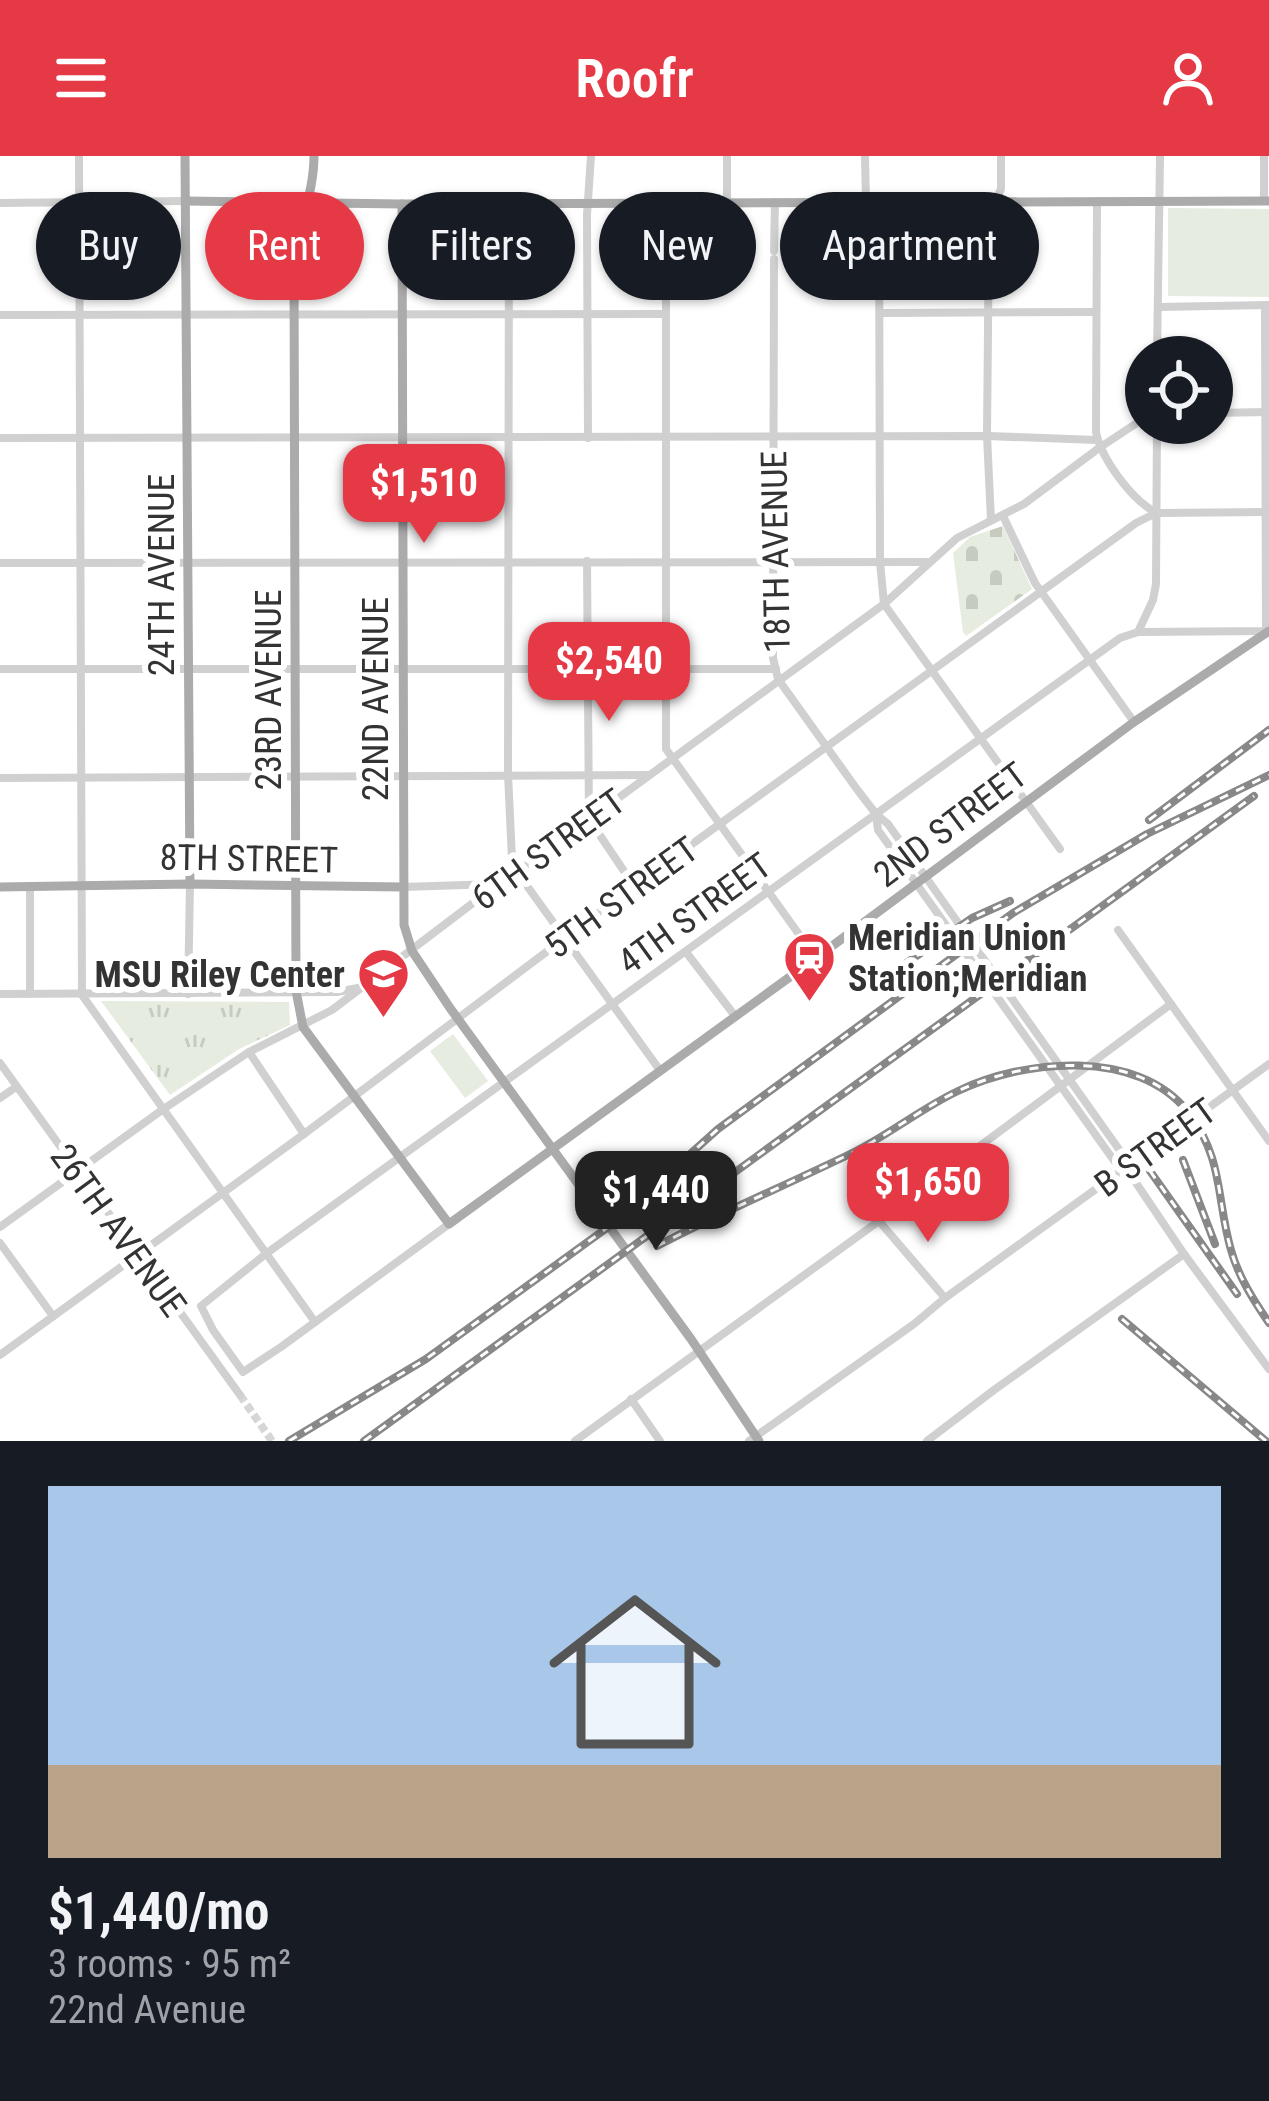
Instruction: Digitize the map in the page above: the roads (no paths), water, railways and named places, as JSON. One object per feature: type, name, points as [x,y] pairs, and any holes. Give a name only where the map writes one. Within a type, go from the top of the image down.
[{"type":"main road","name":"24TH AVENUE","points":[[185,156],[190,884]]},
{"type":"main road","name":"23RD AVENUE","points":[[314,156],[317,192]]},
{"type":"main road","name":"23RD AVENUE","points":[[310,192],[314,181]]},
{"type":"main road","points":[[1039,202],[1267,201]]},
{"type":"main road","points":[[186,202],[205,202]]},
{"type":"main road","points":[[756,202],[780,202]]},
{"type":"main road","points":[[575,203],[599,203]]},
{"type":"main road","name":"23RD AVENUE","points":[[294,300],[296,992],[303,1027],[449,1224]]},
{"type":"main road","name":"22ND AVENUE","points":[[401,300],[402,887],[404,925],[412,951],[691,1339],[754,1439]]},
{"type":"main road","name":"2ND STREET","points":[[449,1224],[1133,722],[1268,631]]},
{"type":"main road","name":"8TH STREET","points":[[0,887],[402,887]]},
{"type":"street","points":[[79,156],[79,192]]},
{"type":"street","points":[[588,438],[591,156]]},
{"type":"street","points":[[727,156],[727,192]]},
{"type":"street","points":[[865,156],[866,192]]},
{"type":"street","points":[[1000,156],[1000,192]]},
{"type":"street","points":[[1157,336],[1160,156]]},
{"type":"street","points":[[1264,156],[1267,201]]},
{"type":"street","points":[[1097,201],[1098,444],[1139,502],[1156,513],[1267,512]]},
{"type":"street","points":[[181,202],[186,202]]},
{"type":"street","name":"18TH AVENUE","points":[[775,202],[773,658],[777,674],[826,748],[888,824],[1119,1159]]},
{"type":"street","points":[[0,203],[36,203]]},
{"type":"street","points":[[78,300],[82,994],[315,1322]]},
{"type":"street","points":[[509,300],[512,859],[659,1070]]},
{"type":"street","points":[[666,300],[666,749],[817,958]]},
{"type":"street","points":[[880,300],[884,604],[1060,849]]},
{"type":"street","points":[[988,300],[991,520]]},
{"type":"street","points":[[1158,307],[1267,305],[1268,631]]},
{"type":"street","points":[[880,313],[1096,312]]},
{"type":"street","points":[[0,315],[666,314]]},
{"type":"street","points":[[1233,413],[1267,412]]},
{"type":"street","name":"6TH STREET","points":[[0,1227],[249,1052],[332,1010],[672,759],[777,674],[884,604],[967,531],[1034,496],[1098,444],[1125,429]]},
{"type":"street","points":[[0,438],[988,436],[1098,444]]},
{"type":"street","points":[[1138,632],[1156,584],[1156,444]]},
{"type":"street","name":"5TH STREET","points":[[0,1355],[634,886],[1156,513]]},
{"type":"street","points":[[1002,516],[1036,583],[1133,722]]},
{"type":"street","points":[[587,561],[590,818],[634,886]]},
{"type":"street","points":[[0,562],[928,562]]},
{"type":"street","name":"4TH STREET","points":[[214,1330],[201,1306],[267,1253],[1127,634],[1268,631]]},
{"type":"street","points":[[0,669],[666,669],[777,674]]},
{"type":"street","points":[[0,778],[650,775]]},
{"type":"street","points":[[876,814],[878,830],[1269,1369]]},
{"type":"street","name":"24TH AVENUE","points":[[188,994],[190,884]]},
{"type":"street","name":"8TH STREET","points":[[402,887],[497,884]]},
{"type":"street","points":[[30,886],[30,994]]},
{"type":"street","points":[[1118,930],[1269,1141]]},
{"type":"street","points":[[686,952],[735,1016]]},
{"type":"street","points":[[0,994],[337,992],[362,987]]},
{"type":"street","points":[[575,1441],[1171,1004]]},
{"type":"street","points":[[249,1052],[304,1134]]},
{"type":"street","name":"26TH AVENUE","points":[[0,1063],[240,1395]]},
{"type":"street","name":"B STREET","points":[[754,1439],[1269,1064]]},
{"type":"street","points":[[0,1098],[16,1087]]},
{"type":"street","points":[[880,1221],[945,1298]]},
{"type":"street","points":[[199,1339],[214,1330],[243,1372],[449,1224]]},
{"type":"street","points":[[0,1243],[52,1316]]},
{"type":"street","points":[[927,1441],[1184,1253]]},
{"type":"street","points":[[631,1399],[660,1441]]},
{"type":"tunnel","points":[[240,1395],[272,1441]]},
{"type":"railway","points":[[1149,820],[1269,730]]},
{"type":"railway","points":[[289,1441],[426,1359],[611,1225],[718,1129],[1013,913],[1147,834],[1269,775]]},
{"type":"railway","points":[[364,1441],[1254,796]]},
{"type":"railway","points":[[902,966],[972,918],[1010,901]]},
{"type":"railway","points":[[657,1246],[848,1155],[944,1098],[985,1080],[1047,1067],[1111,1069],[1166,1091],[1200,1129],[1213,1163],[1234,1260],[1269,1323]]},
{"type":"railway","points":[[1183,1160],[1215,1244]]},
{"type":"railway","points":[[1150,1171],[1237,1294]]},
{"type":"railway","points":[[1122,1319],[1266,1441]]},
{"type":"place","name":"Meridian Union Station;Meridian","points":[[809,1004]]},
{"type":"place","name":"MSU Riley Center","points":[[384,1020]]}]
